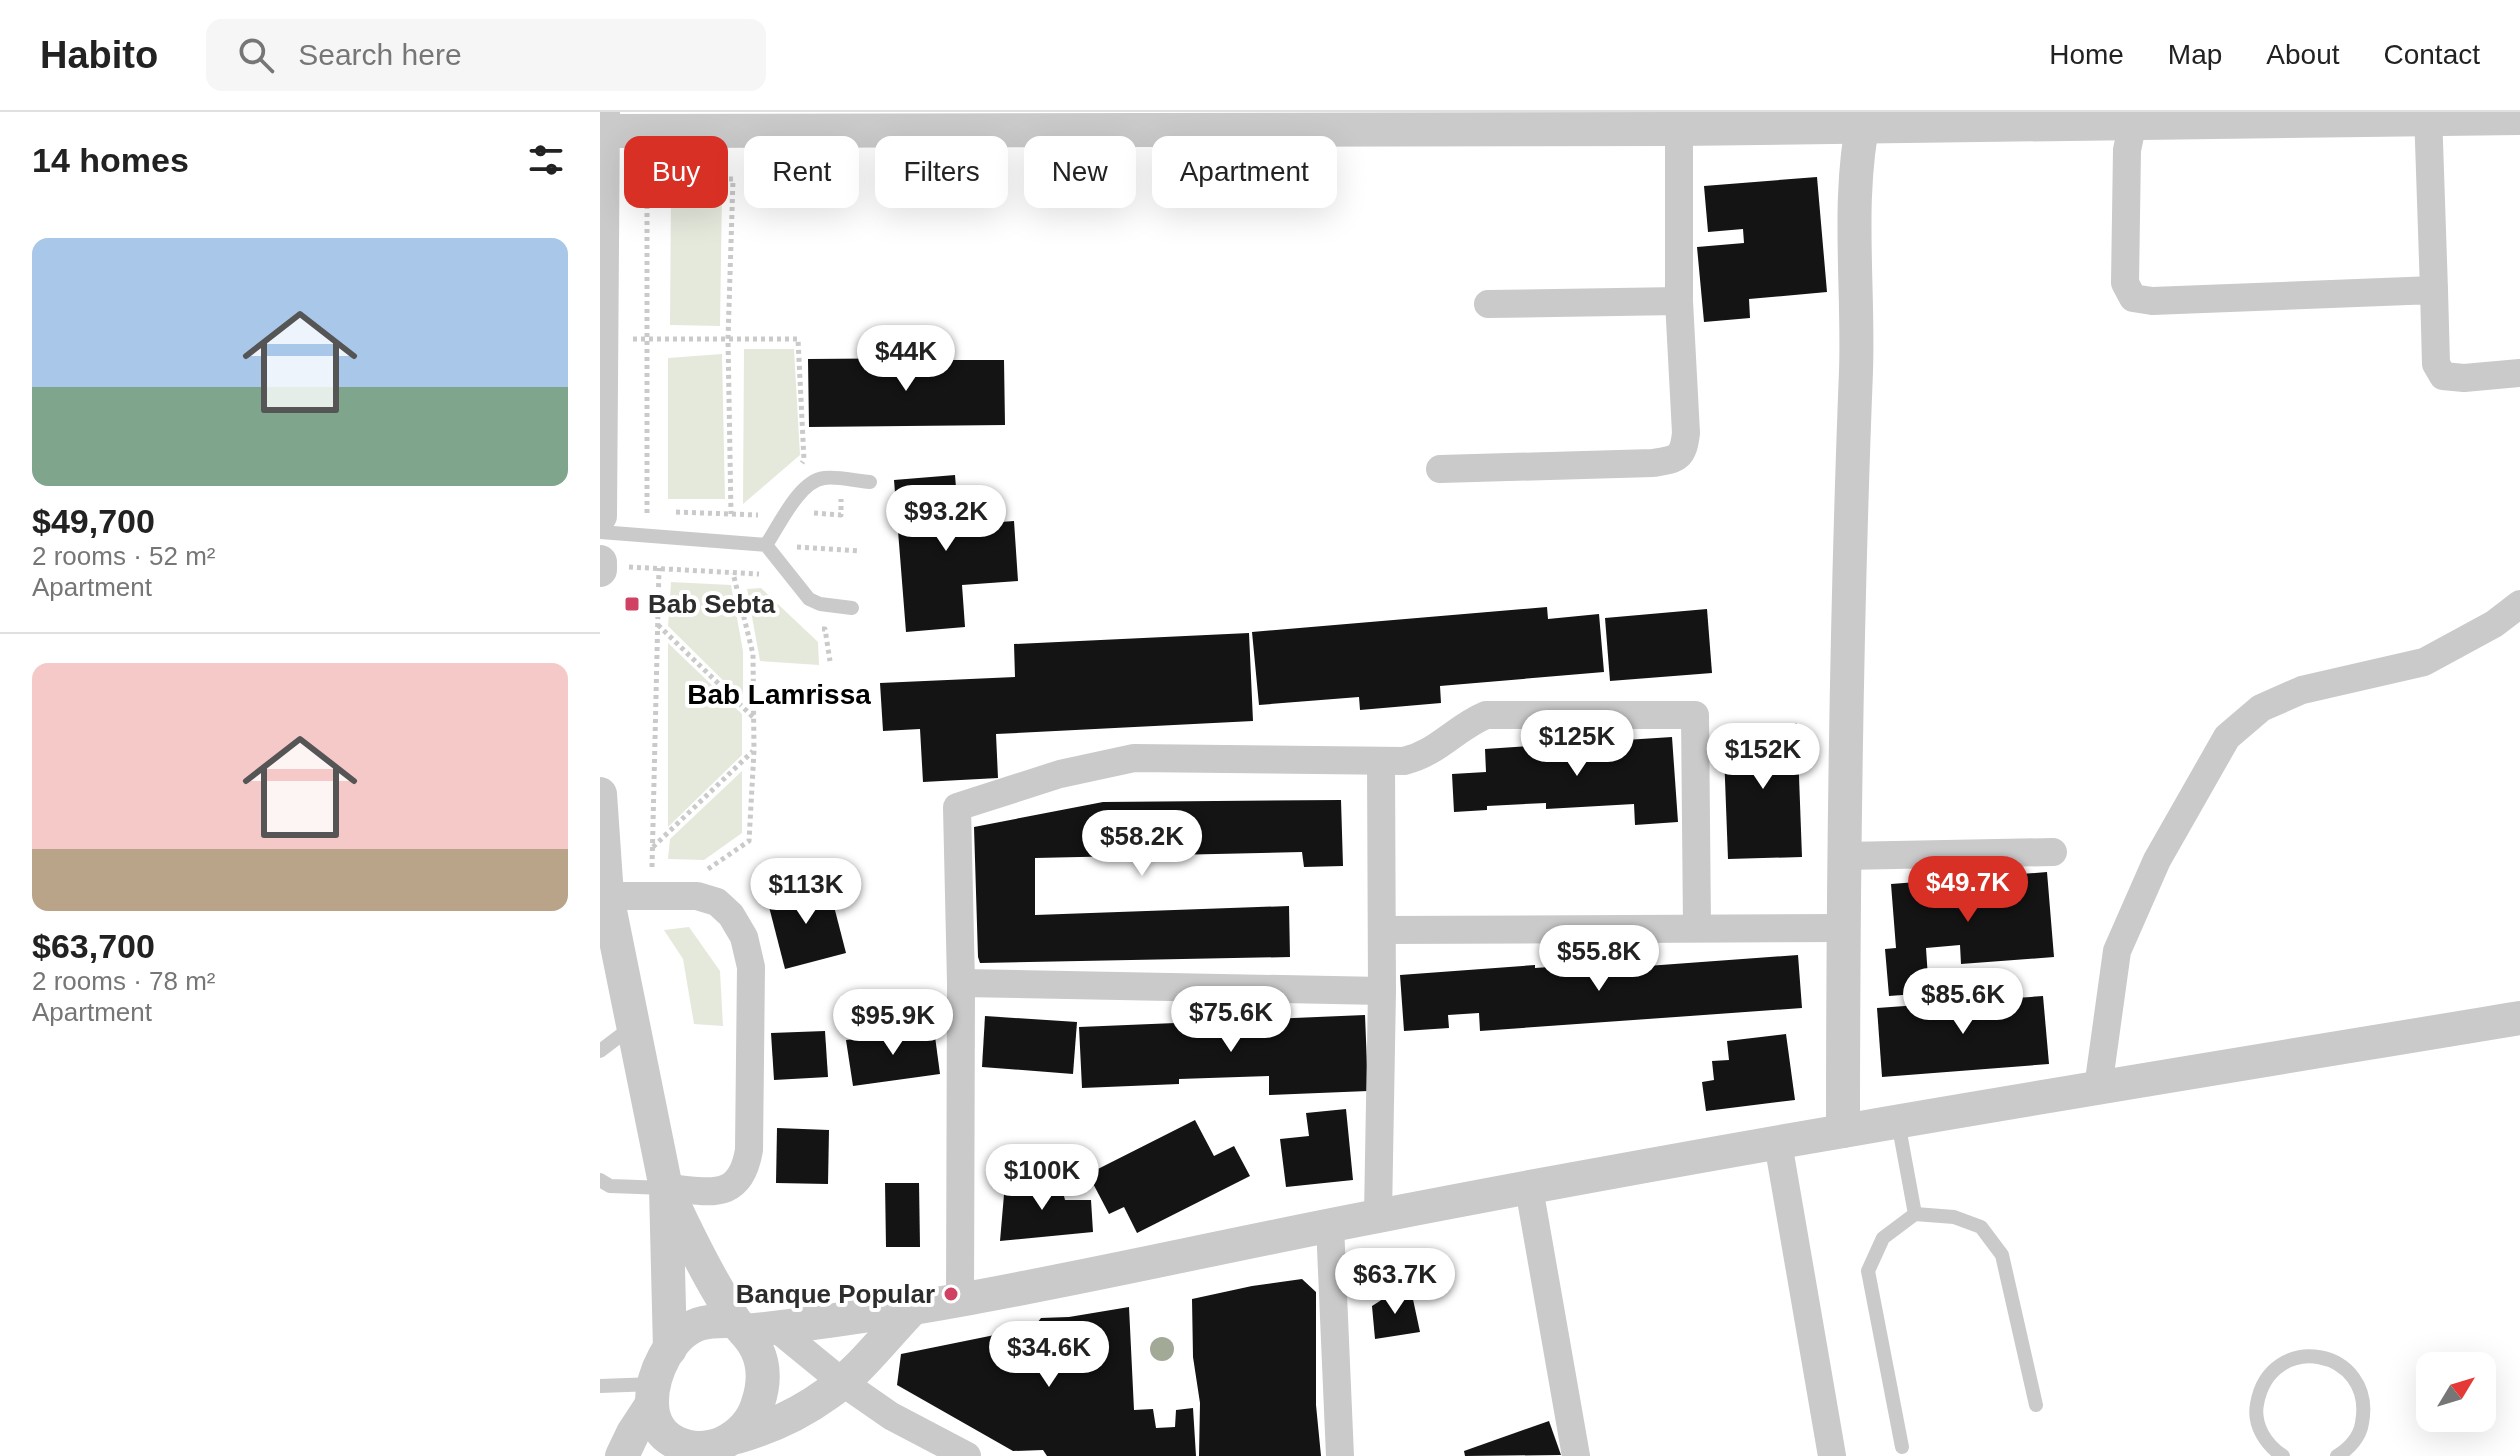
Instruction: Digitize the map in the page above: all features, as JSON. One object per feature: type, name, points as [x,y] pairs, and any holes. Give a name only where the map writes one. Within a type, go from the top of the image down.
[{"type":"street","points":[[2428,115],[2436,364],[2443,376],[2464,378],[2520,373]]},
{"type":"street","points":[[600,516],[603,122],[1120,122],[1679,129],[1796,119],[1863,118],[2428,115],[2520,118]]},
{"type":"street","points":[[1843,1131],[1849,540],[1856,366],[1855,163],[1863,118]]},
{"type":"street","points":[[2133,118],[2127,150],[2125,283],[2133,298],[2152,301],[2434,290]]},
{"type":"street","points":[[1440,469],[1653,463],[1675,459],[1684,448],[1686,433],[1679,301],[1679,129]]},
{"type":"street","points":[[1488,304],[1679,301]]},
{"type":"street","points":[[2098,1088],[2117,951],[2157,860],[2227,737],[2261,708],[2302,690],[2424,662],[2494,624],[2520,604]]},
{"type":"street","points":[[960,1301],[961,983],[957,807],[1060,774],[1134,758],[1404,761],[1435,750],[1486,715],[1695,715],[1697,927]]},
{"type":"street","points":[[1378,1215],[1382,991],[1381,762]]},
{"type":"street","points":[[600,794],[607,896],[666,1188],[670,1349]]},
{"type":"street","points":[[1844,856],[2053,852]]},
{"type":"street","points":[[607,896],[697,896],[717,902],[731,915],[744,937],[751,967],[749,1150],[746,1170],[736,1183],[725,1190],[666,1188]]},
{"type":"street","points":[[1382,930],[1843,928]]},
{"type":"street","points":[[961,983],[1382,991]]},
{"type":"street","points":[[622,1456],[653,1394],[670,1349],[681,1334],[698,1324],[716,1320],[752,1327],[911,1310],[1378,1215],[1897,1121],[2520,1018]]},
{"type":"street","points":[[1778,1143],[1832,1456]]},
{"type":"street","points":[[666,1188],[711,1278],[752,1327],[891,1416],[967,1456]]},
{"type":"street","points":[[1529,1188],[1576,1456]]},
{"type":"street","points":[[1330,1225],[1340,1456]]},
{"type":"street","points":[[653,1394],[654,1419],[663,1434],[675,1445],[688,1453],[718,1446],[759,1430],[827,1395],[911,1310]]},
{"type":"street","points":[[731,1439],[746,1426],[757,1408],[763,1389],[763,1368],[752,1327]]},
{"type":"lane","points":[[766,545],[801,491],[811,482],[824,478],[870,482]]},
{"type":"lane","points":[[600,532],[766,545],[809,599],[820,604],[852,608]]},
{"type":"lane","points":[[600,1051],[633,1026]]},
{"type":"lane","points":[[1897,1121],[1915,1214]]},
{"type":"lane","points":[[600,1180],[610,1186],[666,1188]]},
{"type":"lane","points":[[1902,1447],[1868,1271],[1883,1238],[1915,1214],[1954,1217],[1981,1227],[2002,1255],[2036,1405]]},
{"type":"lane","points":[[2283,1456],[2262,1436],[2256,1413],[2260,1389],[2274,1369],[2284,1363],[2295,1357],[2319,1356],[2342,1365],[2358,1383],[2365,1407],[2361,1431],[2347,1450],[2337,1456]]},
{"type":"lane","points":[[600,1386],[653,1394]]},
{"type":"path","points":[[647,536],[647,179],[733,179],[728,339],[731,514]]},
{"type":"path","points":[[602,339],[798,339],[804,460],[795,471]]},
{"type":"path","points":[[812,513],[841,515],[841,493]]},
{"type":"path","points":[[647,510],[661,511]]},
{"type":"path","points":[[675,512],[762,516]]},
{"type":"path","points":[[790,547],[798,536]]},
{"type":"path","points":[[790,547],[860,551]]},
{"type":"path","points":[[790,547],[799,558]]},
{"type":"path","points":[[600,566],[760,574]]},
{"type":"path","points":[[659,568],[652,869],[665,869]]},
{"type":"path","points":[[706,870],[749,841],[754,751],[753,654],[733,573]]},
{"type":"path","points":[[658,624],[754,718]]},
{"type":"path","points":[[817,628],[825,629],[830,661]]},
{"type":"path","points":[[652,848],[754,751]]},
{"type":"shaded area","points":[[671,208],[722,208],[720,326],[670,325]]},
{"type":"shaded area","points":[[744,349],[794,349],[800,455],[743,504]]},
{"type":"shaded area","points":[[722,354],[725,499],[668,499],[668,358]]},
{"type":"shaded area","points":[[671,582],[731,585],[743,651],[743,700],[668,626]]},
{"type":"shaded area","points":[[761,588],[818,642],[819,665],[760,661],[747,589]]},
{"type":"shaded area","points":[[668,643],[742,714],[742,755],[668,827]]},
{"type":"shaded area","points":[[742,771],[742,833],[704,860],[668,859],[670,839]]},
{"type":"shaded area","points":[[689,927],[720,971],[723,1026],[694,1024],[683,959],[664,930]]},
{"type":"building","points":[[1817,177],[1827,292],[1749,299],[1750,318],[1704,322],[1697,247],[1744,243],[1743,229],[1708,232],[1704,186]]},
{"type":"building","points":[[808,359],[1004,360],[1005,425],[809,427]]},
{"type":"building","points":[[955,475],[959,525],[1014,521],[1018,581],[962,585],[965,627],[906,632],[894,480]]},
{"type":"building","points":[[1547,607],[1548,619],[1599,614],[1604,672],[1440,686],[1441,703],[1360,710],[1359,697],[1259,705],[1252,632]]},
{"type":"building","points":[[1707,609],[1712,673],[1610,681],[1605,618]]},
{"type":"building","points":[[1249,633],[1253,721],[996,734],[998,778],[923,782],[920,729],[883,731],[880,683],[1015,677],[1014,644]]},
{"type":"building","points":[[1797,723],[1802,857],[1728,859],[1723,726]]},
{"type":"building","points":[[1672,737],[1678,822],[1635,825],[1634,804],[1546,809],[1546,803],[1487,806],[1487,810],[1454,812],[1452,774],[1486,772],[1485,749]]},
{"type":"building","points":[[1341,800],[1343,866],[1304,867],[1302,852],[1035,858],[1035,915],[1289,906],[1290,957],[980,963],[974,827],[1103,802]]},
{"type":"building","points":[[2047,872],[2054,957],[1961,964],[1960,945],[1926,948],[1929,993],[1889,996],[1885,949],[1896,948],[1891,884]]},
{"type":"building","points":[[828,883],[846,953],[785,969],[767,899]]},
{"type":"building","points":[[1798,955],[1802,1008],[1480,1031],[1479,1013],[1448,1015],[1449,1028],[1404,1031],[1400,975],[1535,965],[1535,968],[1578,965],[1579,971]]},
{"type":"building","points":[[2043,996],[2049,1064],[1882,1077],[1877,1008]]},
{"type":"building","points":[[1365,1015],[1368,1091],[1269,1095],[1269,1076],[1179,1079],[1179,1084],[1082,1088],[1079,1027]]},
{"type":"building","points":[[985,1016],[1077,1022],[1073,1074],[982,1067]]},
{"type":"building","points":[[934,1029],[940,1074],[853,1086],[846,1040]]},
{"type":"building","points":[[825,1031],[828,1077],[774,1080],[771,1033]]},
{"type":"building","points":[[1786,1034],[1795,1100],[1706,1111],[1702,1082],[1714,1080],[1712,1061],[1729,1060],[1727,1041]]},
{"type":"building","points":[[1346,1109],[1353,1180],[1286,1187],[1280,1139],[1309,1136],[1306,1113]]},
{"type":"building","points":[[1195,1120],[1214,1156],[1234,1146],[1250,1176],[1137,1233],[1124,1207],[1109,1214],[1088,1174]]},
{"type":"building","points":[[777,1128],[829,1130],[828,1184],[776,1183]]},
{"type":"building","points":[[885,1183],[919,1183],[920,1247],[886,1247]]},
{"type":"building","points":[[1005,1183],[1061,1184],[1065,1200],[1091,1200],[1093,1232],[1000,1241]]},
{"type":"building","points":[[1302,1279],[1316,1292],[1316,1405],[1321,1456],[1199,1456],[1200,1403],[1193,1357],[1192,1299]]},
{"type":"building","points":[[1411,1290],[1420,1332],[1375,1339],[1372,1306],[1386,1297]]},
{"type":"building","points":[[1129,1307],[1134,1410],[1153,1409],[1156,1428],[1175,1427],[1176,1410],[1193,1408],[1196,1456],[1047,1456],[1043,1450],[1013,1451],[897,1385],[901,1354],[1034,1327],[1041,1318],[1069,1317]]},
{"type":"building","points":[[1549,1421],[1561,1455],[1465,1456],[1464,1451]]},
{"type":"place","name":"Bab Sebta","points":[[632,604]]},
{"type":"place","name":"Banque Popular","points":[[951,1294]]},
{"type":"district","name":"Bab Lamrissa","points":[[779,694]]}]
